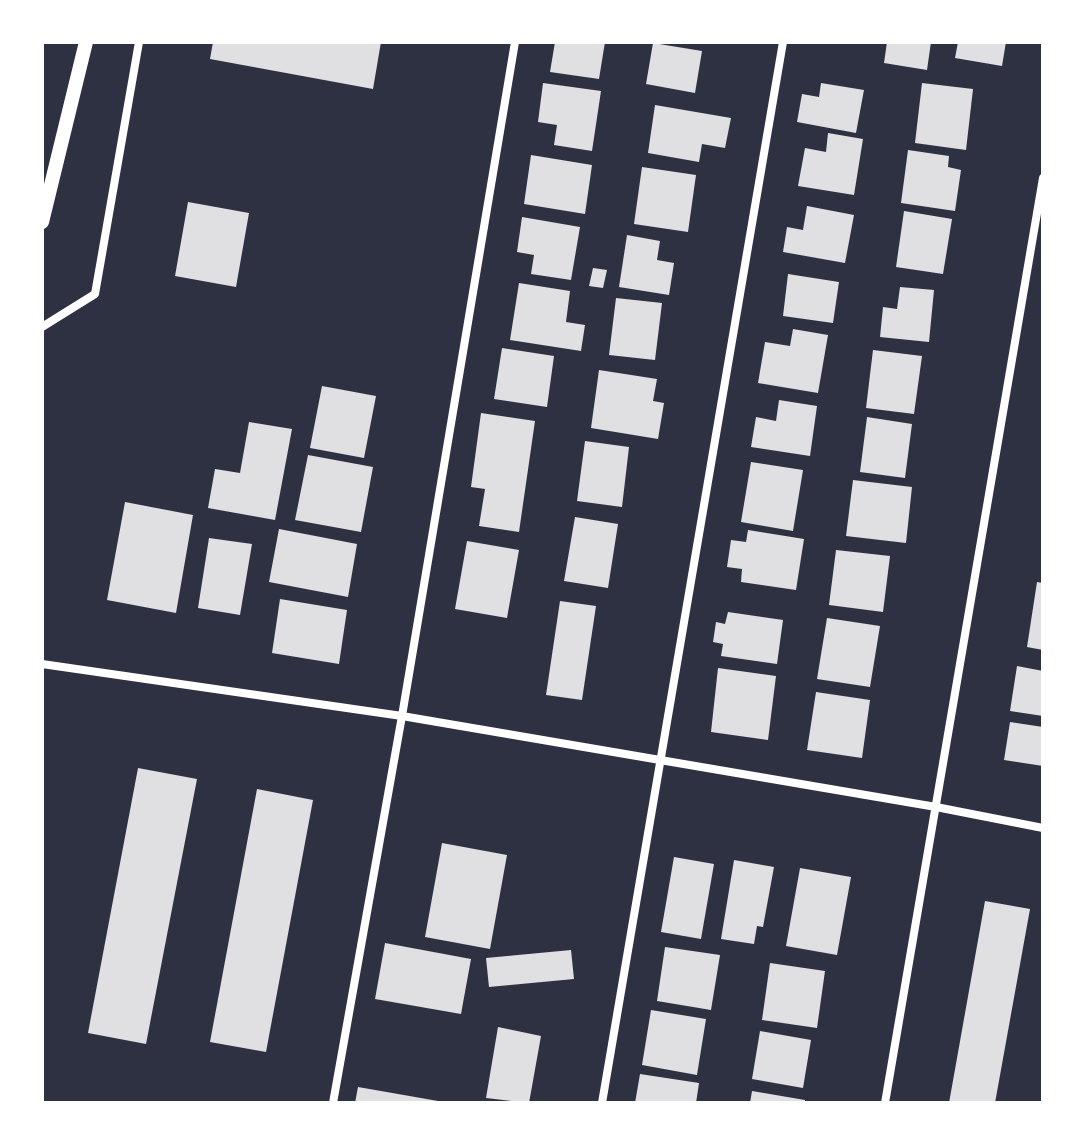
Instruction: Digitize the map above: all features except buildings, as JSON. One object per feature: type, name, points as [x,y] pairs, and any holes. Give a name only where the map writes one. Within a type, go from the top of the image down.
[{"type":"street","points":[[42,222],[86,42]]},
{"type":"street","points":[[42,327],[95,294],[139,42]]},
{"type":"street","points":[[333,1103],[402,716],[515,42]]},
{"type":"street","points":[[602,1103],[783,42]]},
{"type":"street","points":[[885,1103],[1043,178]]},
{"type":"street","points":[[42,664],[402,716],[1043,828]]}]
